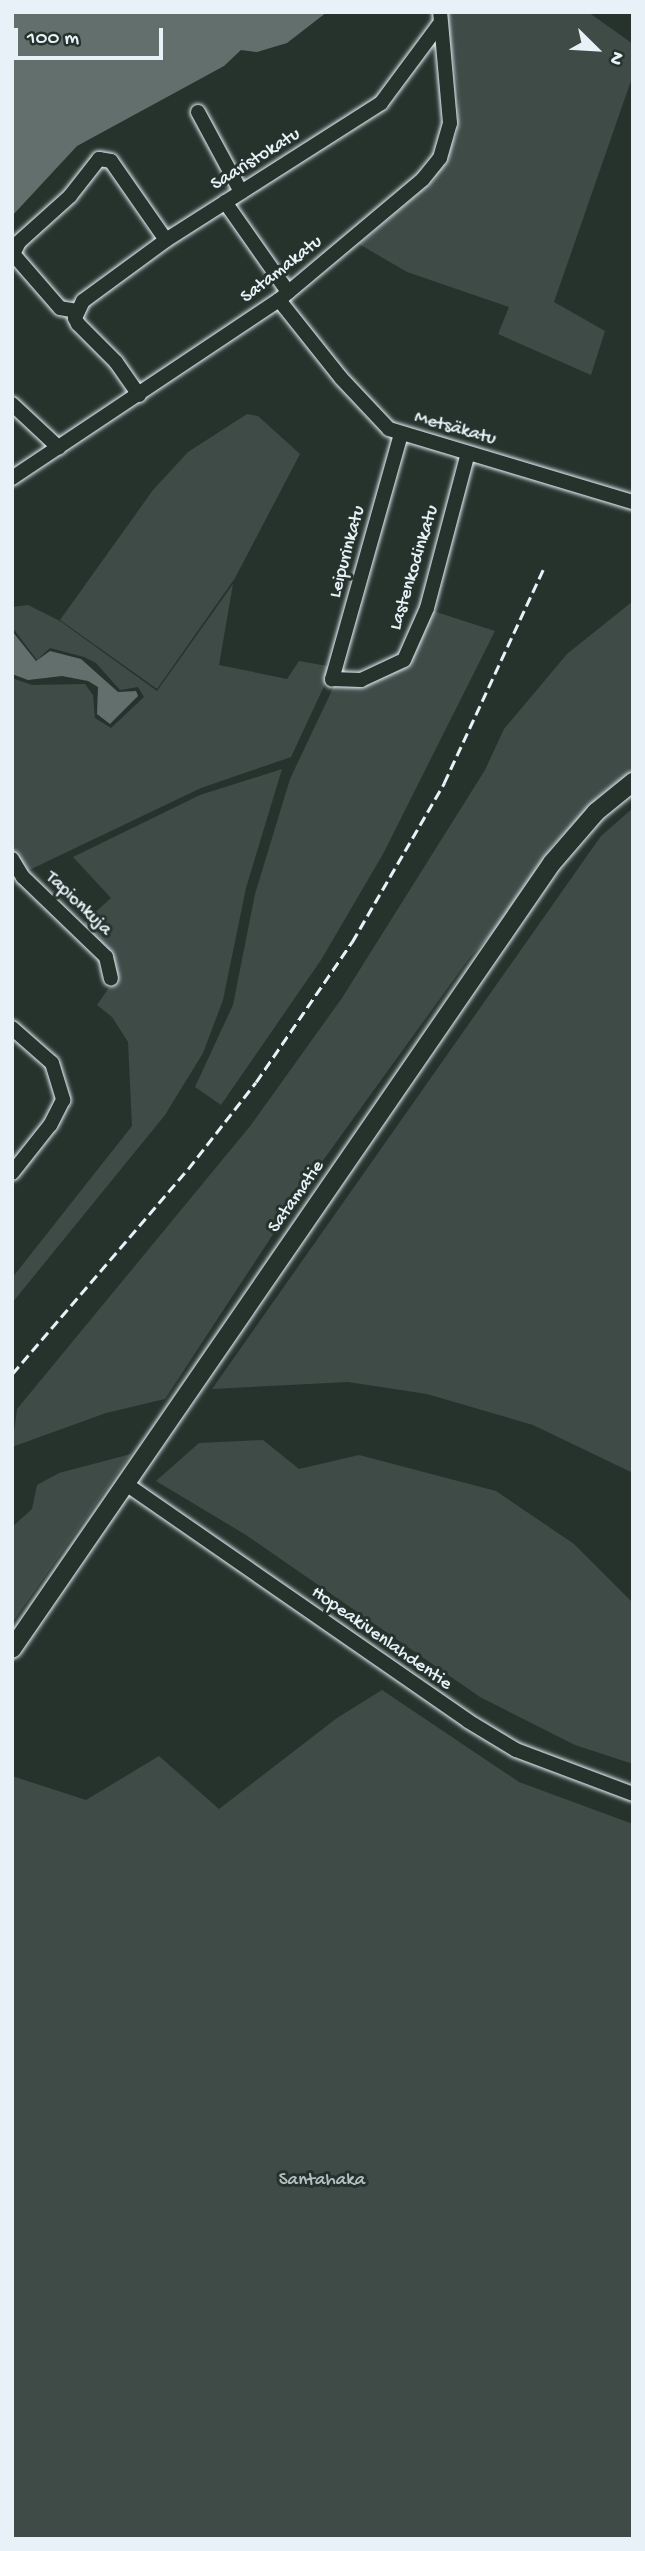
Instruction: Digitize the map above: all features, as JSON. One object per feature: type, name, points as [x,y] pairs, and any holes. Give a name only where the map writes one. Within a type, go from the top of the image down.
[{"type":"main road","name":"Satamatie","points":[[12,1649],[552,863],[596,812],[633,782]]},
{"type":"street","name":"Saaristokatu","points":[[77,311],[93,292],[166,240],[381,103],[439,19]]},
{"type":"street","name":"Satamakatu","points":[[12,478],[284,296],[423,179],[440,158],[450,123],[439,19]]},
{"type":"street","points":[[198,112],[241,192]]},
{"type":"street","points":[[139,395],[116,362],[78,324],[77,311],[60,307],[14,260],[14,248],[70,197],[99,159],[111,161],[166,240]]},
{"type":"street","name":"Metsäkatu","points":[[225,202],[284,296],[379,420],[401,434],[633,502]]},
{"type":"street","points":[[12,404],[59,448]]},
{"type":"street","name":"Leipurinkatu","points":[[332,679],[401,434]]},
{"type":"street","name":"Lastenkodinkatu","points":[[332,679],[361,680],[404,660],[426,608],[468,453]]},
{"type":"street","name":"Tapionkuja","points":[[12,859],[17,880],[106,957],[111,978]]},
{"type":"street","points":[[12,1028],[52,1063],[63,1100],[50,1125],[12,1173]]},
{"type":"street","name":"Hopeakivenlahdentie","points":[[126,1484],[468,1721],[516,1750],[633,1794]]},
{"type":"green space","points":[[445,12],[588,12],[633,44],[633,75],[554,302],[605,331],[591,375],[498,334],[509,307],[407,272],[359,244],[433,181],[457,134],[459,97]]},
{"type":"green space","points":[[247,414],[258,416],[300,454],[235,578],[157,689],[60,620],[153,490],[188,452]]},
{"type":"green space","points":[[233,584],[219,665],[287,679],[299,661],[333,667],[291,757],[201,788],[23,873],[12,852],[12,678],[32,685],[85,684],[93,695],[95,718],[111,728],[144,697],[138,687],[120,690],[96,663],[84,657],[50,648],[37,660],[12,627],[12,607],[28,605],[60,621],[157,691]]},
{"type":"green space","points":[[633,601],[633,771],[604,792],[552,846],[501,924],[470,957],[306,1184],[165,1399],[106,1413],[12,1447],[17,1409],[251,1125],[342,998],[485,770],[504,729],[567,654]]},
{"type":"green space","points":[[433,611],[495,631],[383,854],[321,960],[221,1105],[195,1087],[233,1005],[255,894],[290,779],[334,686],[362,686],[406,665]]},
{"type":"green space","points":[[282,769],[246,888],[223,1000],[203,1053],[165,1115],[12,1303],[12,1278],[132,1126],[128,1042],[112,1017],[97,1005],[115,979],[79,927],[111,898],[73,857],[200,795]]},
{"type":"green space","points":[[633,808],[633,1473],[533,1425],[427,1394],[348,1382],[212,1389],[601,836]]},
{"type":"green space","points":[[263,1440],[299,1469],[359,1455],[496,1491],[574,1544],[633,1603],[633,1764],[575,1745],[480,1697],[246,1535],[156,1481],[199,1443]]},
{"type":"green space","points":[[131,1454],[12,1623],[12,1527],[32,1509],[37,1485],[59,1473]]},
{"type":"green space","name":"Santahaka","points":[[382,1690],[519,1782],[633,1824],[633,2539],[12,2539],[12,1776],[86,1800],[159,1756],[219,1809],[337,1718]]},
{"type":"shaded area","points":[[12,12],[327,12],[287,43],[257,52],[241,50],[224,66],[77,146],[12,216]]},
{"type":"shaded area","points":[[12,631],[36,661],[50,651],[81,659],[118,692],[136,691],[138,696],[110,724],[97,714],[98,687],[88,681],[62,676],[28,680],[12,674]]},
{"type":"railway","points":[[12,1374],[188,1169],[256,1082],[352,942],[444,783],[543,570]]}]
